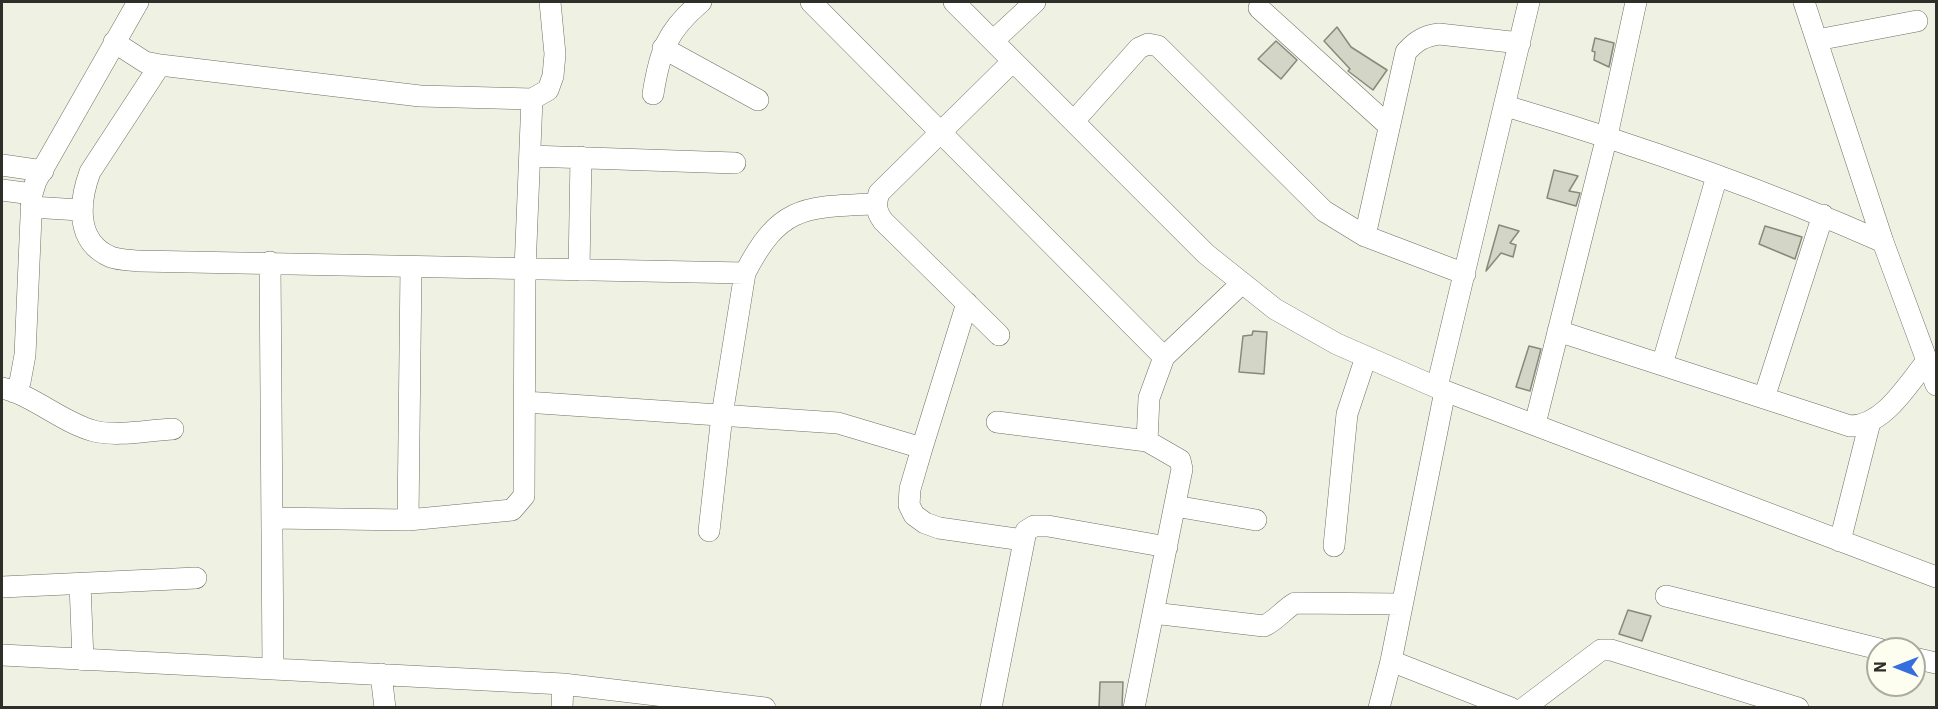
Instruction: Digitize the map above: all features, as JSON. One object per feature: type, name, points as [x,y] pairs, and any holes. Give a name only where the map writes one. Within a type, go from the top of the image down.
[{"type":"street","points":[[138,2],[118,44],[43,171],[25,355],[20,382],[13,391],[98,432],[173,429]]},
{"type":"street","points":[[118,44],[152,63],[420,96],[532,99],[548,90],[553,76],[555,54],[550,2]]},
{"type":"street","points":[[652,94],[663,48],[676,24],[701,2]]},
{"type":"street","points":[[811,2],[943,131],[1164,357]]},
{"type":"street","points":[[954,2],[1206,254],[1275,309],[1337,344],[1441,389],[1936,577]]},
{"type":"street","points":[[993,41],[1035,2]]},
{"type":"street","points":[[1379,708],[1391,661],[1441,389],[1465,274],[1530,2]]},
{"type":"street","points":[[1535,424],[1606,136],[1636,2]]},
{"type":"street","points":[[1804,2],[1883,242],[1936,385]]},
{"type":"street","points":[[1259,8],[1389,126]]},
{"type":"street","points":[[1817,40],[1917,21]]},
{"type":"street","points":[[1365,236],[1406,52],[1415,42],[1426,36],[1439,34],[1520,44]]},
{"type":"street","points":[[1074,121],[1139,48],[1148,44],[1158,46],[1324,210],[1365,236],[1465,274]]},
{"type":"street","points":[[663,48],[758,100]]},
{"type":"street","points":[[999,335],[883,221],[877,213],[876,204],[879,194],[1013,61]]},
{"type":"street","points":[[152,63],[90,172],[80,210],[91,241],[99,250],[112,258],[138,261],[746,273]]},
{"type":"street","points":[[272,518],[408,520],[512,510],[524,496],[525,269],[532,99]]},
{"type":"street","points":[[1506,106],[1606,136],[1717,176],[1823,215],[1883,242]]},
{"type":"street","points":[[530,156],[735,163]]},
{"type":"street","points":[[579,270],[581,157]]},
{"type":"street","points":[[2,165],[43,171]]},
{"type":"street","points":[[1662,365],[1717,176]]},
{"type":"street","points":[[2,190],[40,204],[80,210]]},
{"type":"street","points":[[709,531],[722,415],[746,273],[772,230],[788,217],[808,208],[876,204]]},
{"type":"street","points":[[1764,398],[1823,215]]},
{"type":"street","points":[[270,262],[273,668]]},
{"type":"street","points":[[408,520],[411,267]]},
{"type":"street","points":[[1147,441],[1149,398],[1164,357],[1241,284]]},
{"type":"street","points":[[967,303],[910,489],[909,505],[914,515],[925,523],[939,528],[1023,540]]},
{"type":"street","points":[[1558,331],[1850,426],[1870,422],[1883,413],[1927,361]]},
{"type":"street","points":[[1334,546],[1347,414],[1351,396],[1366,357]]},
{"type":"street","points":[[525,402],[838,423],[922,448]]},
{"type":"street","points":[[998,422],[1147,441],[1180,460],[1182,469],[1134,708]]},
{"type":"street","points":[[1840,541],[1870,422]]},
{"type":"street","points":[[1175,506],[1256,520]]},
{"type":"street","points":[[991,708],[1026,531],[1034,526],[1048,526],[1167,547]]},
{"type":"street","points":[[2,587],[196,578]]},
{"type":"street","points":[[80,584],[83,660]]},
{"type":"street","points":[[1666,596],[1866,646]]},
{"type":"street","points":[[1153,613],[1264,626],[1275,621],[1284,609],[1295,603],[1401,604]]},
{"type":"street","points":[[1524,708],[1587,659],[1601,650],[1611,650],[1798,708]]},
{"type":"street","points":[[2,655],[563,684],[620,698],[759,707]]},
{"type":"street","points":[[1391,661],[1511,708]]},
{"type":"street","points":[[381,674],[386,708]]},
{"type":"street","points":[[562,708],[563,684]]},
{"type":"building","points":[[1337,27],[1351,47],[1387,70],[1373,90],[1348,71],[1350,69],[1324,41]]},
{"type":"building","points":[[1595,38],[1614,43],[1609,67],[1594,60],[1595,52],[1592,51]]},
{"type":"building","points":[[1276,41],[1297,60],[1281,79],[1258,59]]},
{"type":"building","points":[[1554,170],[1578,176],[1569,191],[1580,193],[1576,206],[1547,198]]},
{"type":"building","points":[[1499,225],[1519,231],[1510,243],[1516,245],[1513,257],[1501,253],[1486,271]]},
{"type":"building","points":[[1765,226],[1802,237],[1795,259],[1759,244]]},
{"type":"building","points":[[1253,331],[1267,332],[1264,374],[1239,372],[1243,336],[1252,335]]},
{"type":"building","points":[[1529,346],[1541,349],[1530,391],[1516,387]]},
{"type":"building","points":[[1628,610],[1651,616],[1642,641],[1619,634]]},
{"type":"building","points":[[1100,682],[1123,682],[1122,708],[1099,708]]}]
